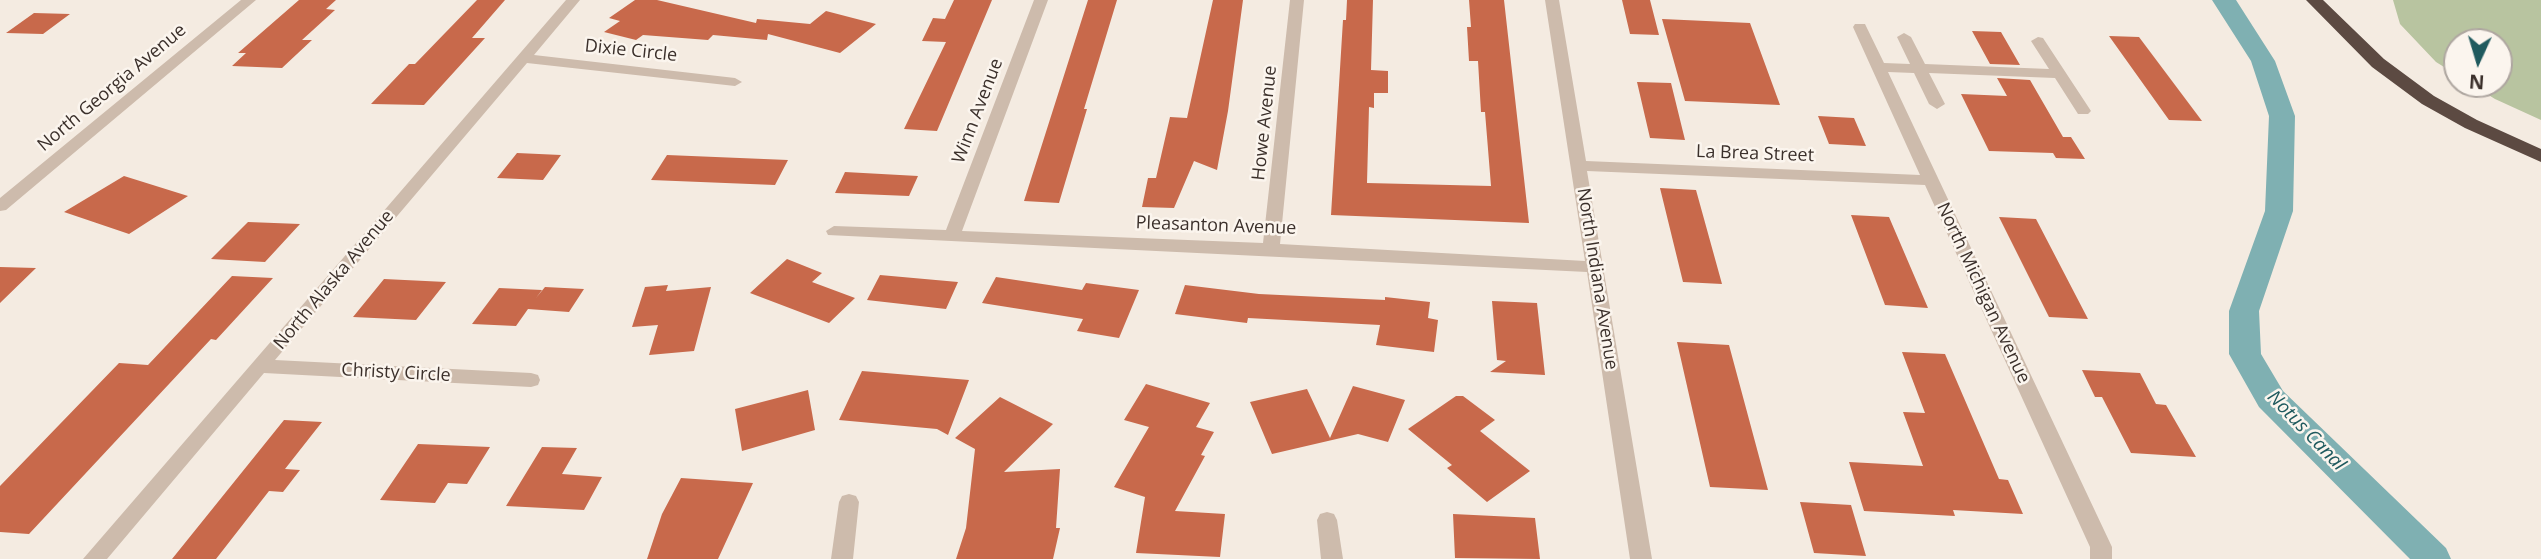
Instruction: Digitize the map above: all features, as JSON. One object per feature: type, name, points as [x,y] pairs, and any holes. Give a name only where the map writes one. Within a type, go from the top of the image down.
[{"type":"highway","points":[[2314,0],[2378,63],[2428,100],[2470,124],[2541,156]]},
{"type":"street","name":"North Georgia Avenue","points":[[0,206],[249,0]]},
{"type":"street","name":"North Alaska Avenue","points":[[94,559],[573,0]]},
{"type":"street","name":"Winn Avenue","points":[[952,236],[1041,0]]},
{"type":"street","name":"Howe Avenue","points":[[1272,249],[1297,0]]},
{"type":"street","name":"North Indiana Avenue","points":[[1552,0],[1641,559]]},
{"type":"street","name":"North Michigan Avenue","points":[[1860,27],[2101,547],[2101,559]]},
{"type":"street","points":[[1904,37],[1937,104]]},
{"type":"street","points":[[2038,41],[2083,111]]},
{"type":"street","name":"Dixie Circle","points":[[523,58],[735,82]]},
{"type":"street","points":[[1878,67],[2059,74]]},
{"type":"street","name":"La Brea Street","points":[[1579,166],[1930,180]]},
{"type":"street","name":"Pleasanton Avenue","points":[[835,231],[1272,249],[1595,267]]},
{"type":"street","name":"Christy Circle","points":[[261,366],[531,380]]},
{"type":"street","points":[[842,559],[849,502]]},
{"type":"street","points":[[1327,520],[1332,559]]},
{"type":"green space","points":[[2393,0],[2541,0],[2541,120],[2493,98],[2513,98],[2513,28],[2443,28],[2443,66],[2400,24]]},
{"type":"building","points":[[299,0],[336,0],[326,9],[335,10],[302,40],[312,40],[282,68],[232,66],[246,53],[238,53]]},
{"type":"building","points":[[477,0],[505,0],[472,38],[485,38],[424,105],[371,104],[409,64],[415,64]]},
{"type":"building","points":[[635,0],[657,0],[756,23],[757,19],[810,24],[826,11],[876,24],[840,53],[768,34],[767,40],[713,35],[708,40],[643,35],[636,40],[604,32],[620,21],[609,18]]},
{"type":"building","points":[[954,0],[992,0],[937,131],[904,129],[946,42],[922,41],[933,18],[945,19]]},
{"type":"building","points":[[1088,0],[1117,0],[1059,203],[1024,201]]},
{"type":"building","points":[[1213,0],[1243,0],[1217,170],[1194,161],[1174,208],[1142,207],[1148,178],[1156,178],[1170,117],[1187,118]]},
{"type":"building","points":[[1347,0],[1373,0],[1371,70],[1388,71],[1388,93],[1374,93],[1374,108],[1369,107],[1367,183],[1491,186],[1485,112],[1481,112],[1478,61],[1469,61],[1467,27],[1471,27],[1469,0],[1504,0],[1529,223],[1331,215],[1343,20],[1346,20]]},
{"type":"building","points":[[1622,0],[1650,0],[1659,35],[1630,34]]},
{"type":"building","points":[[34,13],[70,14],[43,34],[6,33]]},
{"type":"building","points":[[1662,19],[1750,23],[1780,105],[1685,101]]},
{"type":"building","points":[[1972,31],[2001,32],[2020,65],[1990,64]]},
{"type":"building","points":[[2109,36],[2139,37],[2202,121],[2169,120]]},
{"type":"building","points":[[1997,78],[2030,80],[2063,137],[2071,137],[2085,159],[2056,158],[2053,153],[1989,151],[1961,94],[2007,96]]},
{"type":"building","points":[[1637,82],[1671,83],[1685,140],[1650,138]]},
{"type":"building","points":[[1818,116],[1854,118],[1866,146],[1829,144]]},
{"type":"building","points":[[517,153],[561,155],[543,180],[497,178]]},
{"type":"building","points":[[667,155],[788,160],[775,185],[651,180]]},
{"type":"building","points":[[845,172],[918,176],[909,196],[835,193]]},
{"type":"building","points":[[124,176],[188,196],[129,234],[64,212]]},
{"type":"building","points":[[1660,188],[1696,190],[1722,284],[1683,282]]},
{"type":"building","points":[[1851,215],[1889,217],[1928,308],[1885,305]]},
{"type":"building","points":[[1999,217],[2036,219],[2088,319],[2049,317]]},
{"type":"building","points":[[248,222],[300,224],[265,262],[211,259]]},
{"type":"building","points":[[787,259],[822,273],[812,282],[855,298],[829,323],[750,293]]},
{"type":"building","points":[[0,267],[36,268],[0,303]]},
{"type":"building","points":[[880,275],[958,282],[946,309],[867,300]]},
{"type":"building","points":[[232,276],[273,278],[216,340],[211,339],[29,534],[0,532],[0,486],[119,363],[148,365]]},
{"type":"building","points":[[996,277],[1082,290],[1086,283],[1139,290],[1119,338],[1077,331],[1083,319],[982,303]]},
{"type":"building","points":[[384,279],[446,282],[416,320],[353,317]]},
{"type":"building","points":[[668,285],[666,291],[711,287],[694,351],[649,355],[658,325],[632,327],[645,287]]},
{"type":"building","points":[[1185,285],[1259,294],[1385,300],[1385,297],[1430,302],[1428,318],[1438,320],[1434,352],[1376,345],[1380,325],[1248,318],[1247,323],[1175,314]]},
{"type":"building","points":[[545,287],[584,289],[569,312],[528,309],[516,326],[472,324],[499,288],[542,290],[536,298]]},
{"type":"building","points":[[1492,301],[1537,303],[1545,375],[1490,372],[1506,361],[1497,360]]},
{"type":"building","points":[[1677,342],[1729,345],[1768,490],[1710,487]]},
{"type":"building","points":[[1902,352],[1945,354],[1999,479],[2008,480],[2023,514],[1953,510],[1955,516],[1864,511],[1849,462],[1923,466],[1903,412],[1925,413]]},
{"type":"building","points":[[2082,370],[2140,373],[2156,404],[2166,405],[2196,457],[2131,453],[2102,397],[2095,397]]},
{"type":"building","points":[[862,371],[969,380],[948,435],[937,429],[839,420]]},
{"type":"building","points":[[1146,384],[1210,403],[1196,427],[1214,432],[1201,455],[1205,456],[1175,511],[1225,514],[1220,557],[1136,553],[1145,497],[1114,487],[1149,427],[1124,420]]},
{"type":"building","points":[[1353,386],[1405,400],[1388,442],[1358,434],[1272,454],[1250,402],[1307,389],[1330,438]]},
{"type":"building","points":[[808,390],[815,430],[742,451],[735,409]]},
{"type":"building","points":[[1456,396],[1463,396],[1495,420],[1480,431],[1530,471],[1487,502],[1447,468],[1452,465],[1408,429]]},
{"type":"building","points":[[1000,397],[1053,424],[1004,472],[1060,469],[1056,528],[1060,528],[1053,559],[956,559],[966,528],[975,449],[955,438]]},
{"type":"building","points":[[284,420],[322,422],[285,469],[300,470],[283,492],[269,491],[216,559],[172,559]]},
{"type":"building","points":[[418,444],[490,447],[467,484],[448,483],[435,503],[380,500]]},
{"type":"building","points":[[542,447],[577,448],[562,474],[602,477],[584,510],[506,506]]},
{"type":"building","points":[[681,478],[753,483],[718,559],[647,559],[662,514]]},
{"type":"building","points":[[1800,502],[1851,505],[1866,556],[1814,553]]},
{"type":"building","points":[[1453,514],[1535,518],[1540,559],[1455,558]]},
{"type":"waterway","name":"Notus Canal","points":[[2224,0],[2263,61],[2282,116],[2279,211],[2244,311],[2245,354],[2271,399],[2433,559]]}]
